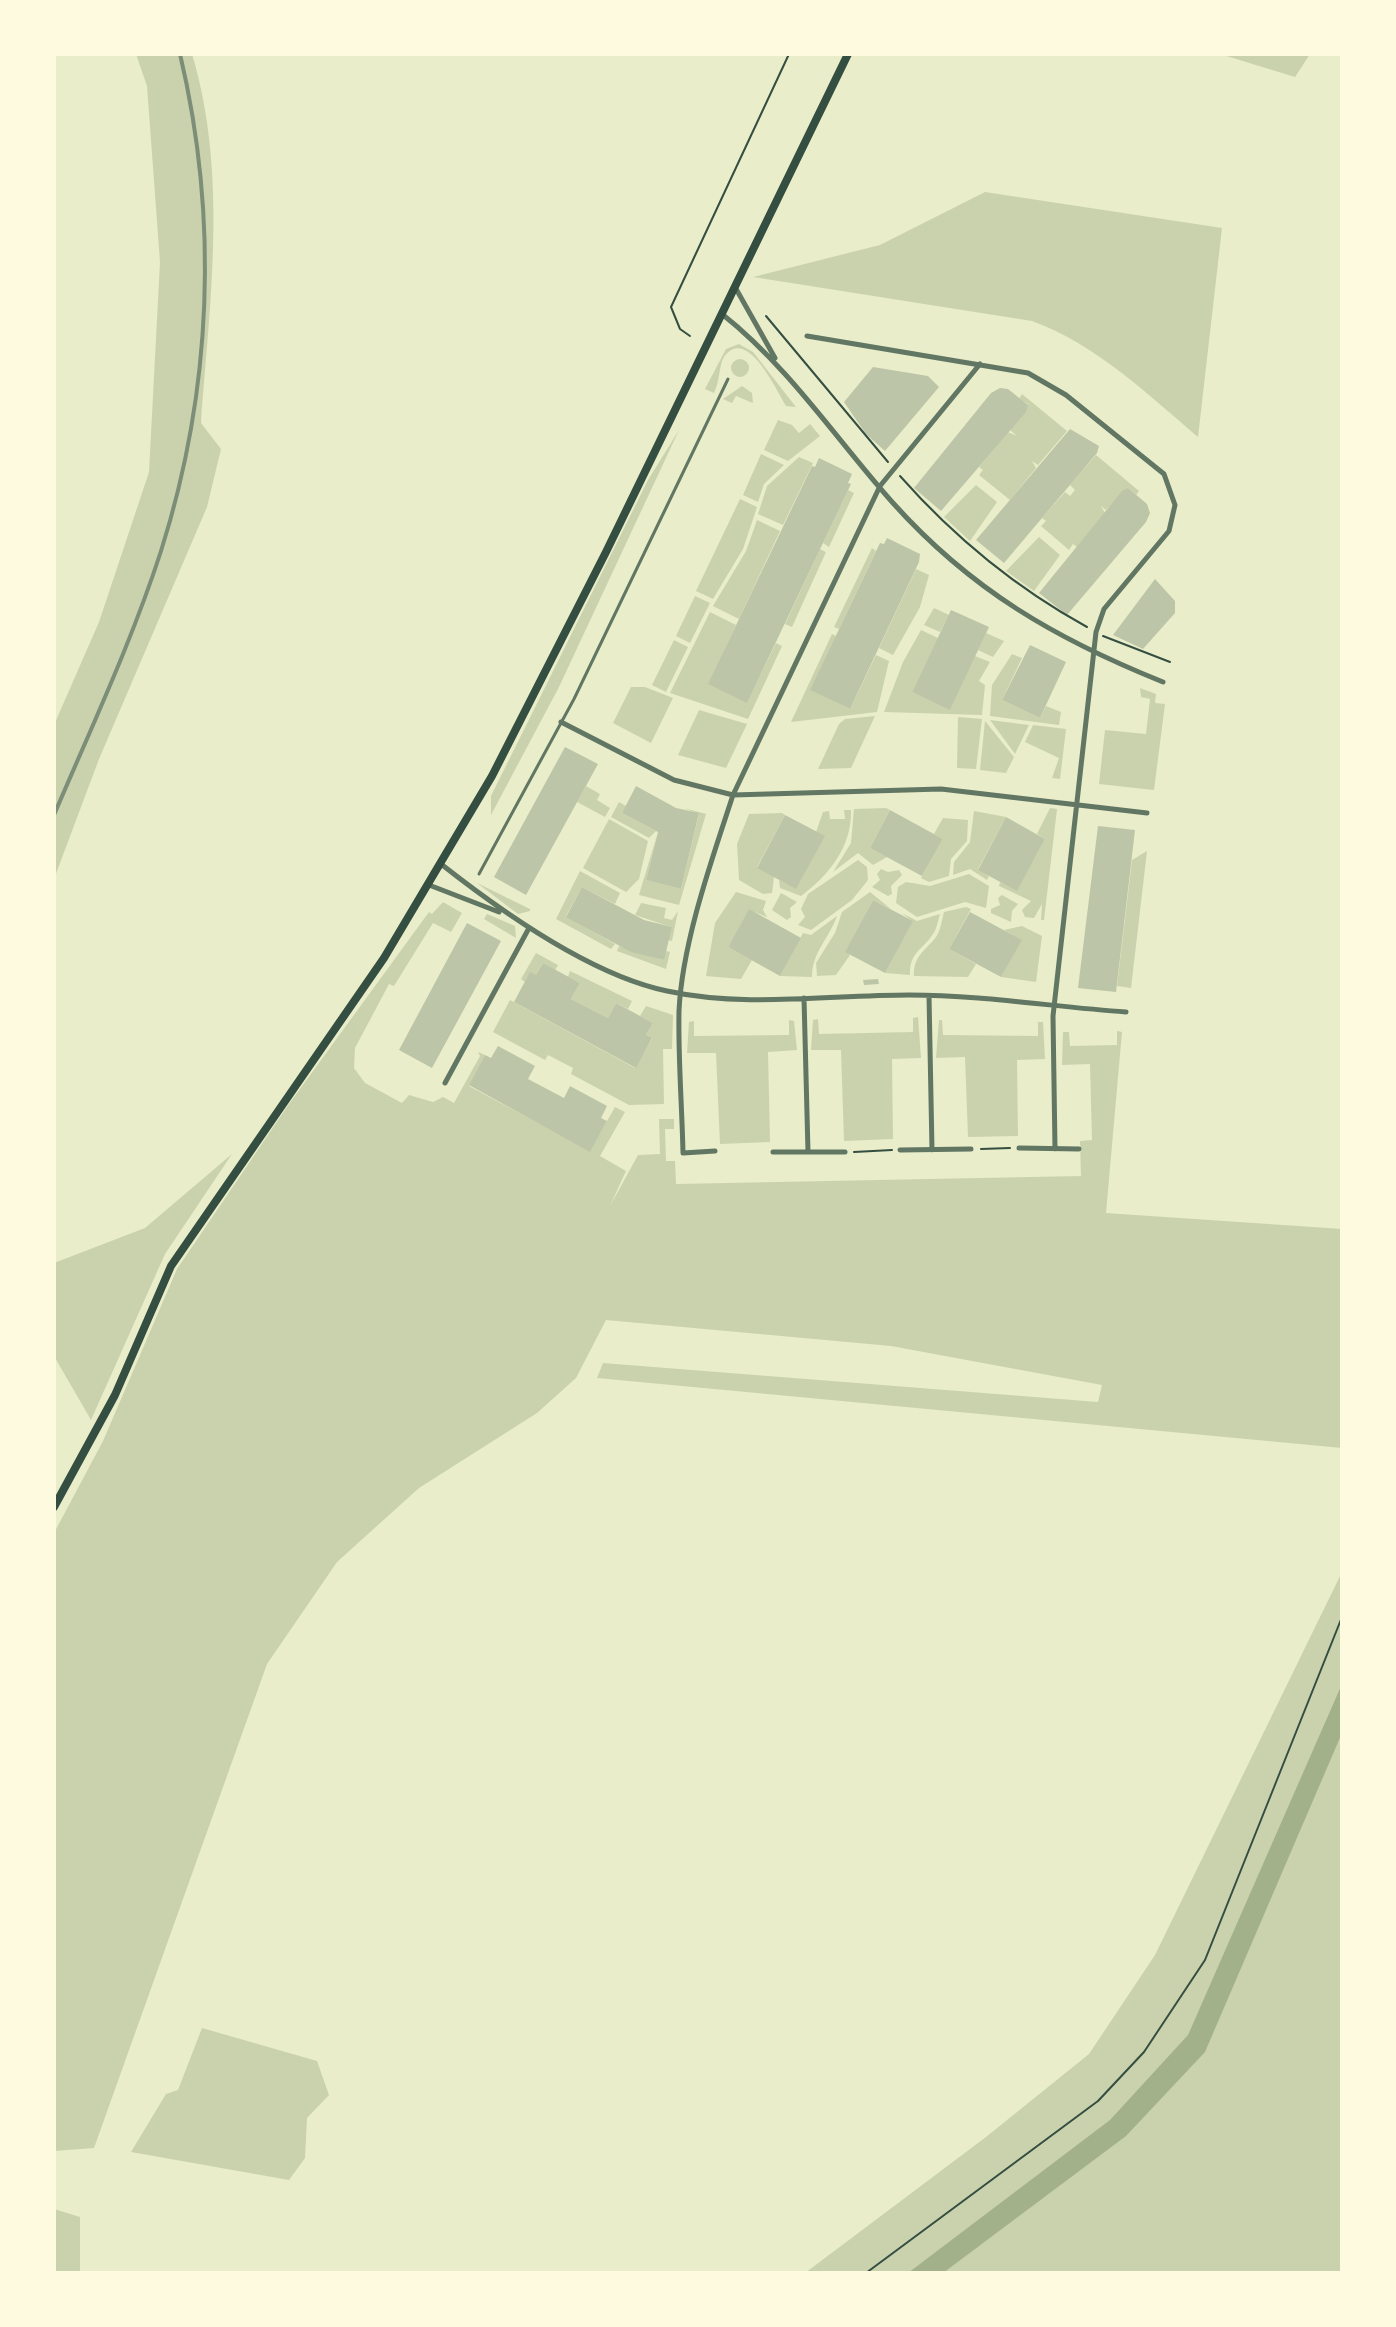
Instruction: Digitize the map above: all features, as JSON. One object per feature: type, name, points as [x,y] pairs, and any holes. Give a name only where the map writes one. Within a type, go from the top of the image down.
[{"type":"main road","points":[[54,1507],[115,1395],[159,1290],[200,1221],[384,958],[492,776],[570,626],[734,283],[848,54]]},
{"type":"street","points":[[734,283],[777,362]]},
{"type":"street","points":[[720,313],[777,362],[924,536],[983,588],[1026,618],[1094,653],[1163,682]]},
{"type":"street","points":[[807,336],[1028,373],[1066,395],[1169,482],[1175,505],[1169,531],[1104,609],[1096,632],[1055,1006],[1055,1149]]},
{"type":"street","points":[[715,1151],[683,1153],[682,994],[697,912],[733,795],[880,486],[981,363]]},
{"type":"street","points":[[561,722],[674,780],[733,795],[941,789],[1147,813]]},
{"type":"street","points":[[441,864],[507,915],[529,928],[606,969],[664,991],[734,999],[929,996],[1126,1012]]},
{"type":"street","points":[[429,885],[507,915]]},
{"type":"street","points":[[445,1083],[529,928]]},
{"type":"street","points":[[929,996],[932,1150]]},
{"type":"street","points":[[804,998],[808,1152]]},
{"type":"street","points":[[1019,1148],[1079,1149]]},
{"type":"street","points":[[900,1150],[971,1149]]},
{"type":"street","points":[[773,1152],[845,1152]]},
{"type":"lane","points":[[479,874],[561,722],[728,379]]},
{"type":"path","points":[[690,336],[680,329],[671,307],[789,54]]},
{"type":"path","points":[[766,316],[892,466]]},
{"type":"path","points":[[897,473],[966,544],[1037,599],[1096,632],[1170,662]]},
{"type":"path","points":[[971,1149],[1019,1148]]},
{"type":"path","points":[[845,1152],[900,1150]]},
{"type":"path","points":[[866,2273],[1098,2101],[1144,2052],[1205,1960],[1342,1617]]},
{"type":"shaded area","points":[[136,54],[192,54],[203,99],[210,145],[213,238],[201,423],[221,449],[207,507],[99,759],[54,879],[54,725],[99,622],[149,472],[160,262],[147,86]]},
{"type":"shaded area","points":[[1220,54],[1310,54],[1295,77]]},
{"type":"shaded area","points":[[985,192],[1222,228],[1198,437],[1140,387],[1099,357],[1056,331],[1032,321],[753,277],[880,245]]},
{"type":"shaded area","points":[[739,344],[753,352],[796,407],[786,406],[760,364],[742,349],[733,349],[724,357],[714,393],[705,389],[726,349]]},
{"type":"shaded area","points":[[736,359],[744,359],[749,368],[747,375],[736,377],[731,372],[731,364]]},
{"type":"shaded area","points":[[742,386],[752,393],[753,403],[736,396],[732,403],[723,399]]},
{"type":"shaded area","points":[[1022,394],[1067,431],[1038,465],[1032,461],[1036,468],[1010,500],[979,475],[983,470],[979,467],[1008,432],[1017,436],[1010,430],[1028,404],[1019,399]]},
{"type":"shaded area","points":[[778,420],[792,425],[799,433],[810,424],[820,436],[788,461],[764,450]]},
{"type":"shaded area","points":[[679,430],[559,687],[491,815],[491,796],[648,480]]},
{"type":"shaded area","points":[[761,454],[784,465],[764,484],[758,502],[743,495]]},
{"type":"shaded area","points":[[1096,455],[1139,491],[1136,495],[1128,488],[1106,510],[1101,506],[1105,513],[1077,547],[1073,544],[1069,550],[1041,526],[1046,521],[1042,518],[1065,492],[1070,496],[1075,490],[1070,485]]},
{"type":"shaded area","points":[[799,457],[813,463],[783,525],[758,514],[767,486]]},
{"type":"shaded area","points":[[976,485],[997,502],[970,541],[944,517]]},
{"type":"shaded area","points":[[848,490],[854,493],[829,547],[823,543]]},
{"type":"shaded area","points":[[740,499],[757,507],[743,549],[713,599],[696,591]]},
{"type":"shaded area","points":[[757,520],[780,531],[739,619],[713,606],[746,551]]},
{"type":"shaded area","points":[[1039,537],[1060,555],[1034,591],[1006,571]]},
{"type":"shaded area","points":[[872,548],[876,551],[839,629],[834,627]]},
{"type":"shaded area","points":[[820,549],[826,552],[792,627],[785,624]]},
{"type":"shaded area","points":[[916,569],[929,575],[920,607],[893,655],[879,648]]},
{"type":"shaded area","points":[[695,596],[710,603],[690,643],[676,636]]},
{"type":"shaded area","points":[[934,608],[949,615],[940,632],[924,625]]},
{"type":"shaded area","points":[[710,612],[736,625],[709,684],[747,702],[776,643],[782,646],[748,719],[670,693]]},
{"type":"shaded area","points":[[921,630],[938,638],[912,692],[950,709],[975,656],[990,662],[979,681],[985,685],[982,715],[884,712],[903,662]]},
{"type":"shaded area","points":[[986,633],[1004,641],[993,657],[978,650]]},
{"type":"shaded area","points":[[832,634],[836,636],[811,690],[850,709],[876,655],[889,661],[877,712],[791,722]]},
{"type":"shaded area","points":[[674,640],[688,647],[666,692],[652,685]]},
{"type":"shaded area","points":[[1012,654],[1022,658],[1002,700],[1040,718],[1046,706],[1061,712],[1059,725],[990,716],[992,685]]},
{"type":"shaded area","points":[[631,687],[645,687],[673,698],[651,743],[613,723]]},
{"type":"shaded area","points":[[1140,688],[1156,694],[1155,703],[1165,704],[1154,790],[1099,784],[1105,730],[1146,734],[1150,699],[1141,697]]},
{"type":"shaded area","points":[[699,710],[747,724],[726,768],[678,755]]},
{"type":"shaded area","points":[[875,716],[851,768],[818,769],[839,724],[845,719]]},
{"type":"shaded area","points":[[958,717],[982,719],[976,769],[957,768]]},
{"type":"shaded area","points":[[990,720],[1029,725],[1015,754]]},
{"type":"shaded area","points":[[985,721],[1014,757],[1006,773],[980,770]]},
{"type":"shaded area","points":[[1033,725],[1066,729],[1060,779],[1052,778],[1059,758],[1025,742]]},
{"type":"shaded area","points":[[586,786],[600,794],[597,800],[610,808],[605,817],[577,802]]},
{"type":"shaded area","points":[[619,802],[626,806],[622,813],[656,831],[649,838],[611,817]]},
{"type":"shaded area","points":[[684,808],[706,814],[679,905],[639,895],[657,835],[646,880],[681,889],[699,814]]},
{"type":"shaded area","points":[[1050,808],[1057,809],[1044,920],[1041,920],[1042,904],[1034,918],[1025,917],[1022,910],[1031,901],[999,886],[1000,882],[1017,890],[1045,839],[1037,834]]},
{"type":"shaded area","points":[[854,809],[890,810],[870,848],[887,857],[873,865],[858,853],[833,872],[851,843]]},
{"type":"shaded area","points":[[844,810],[851,810],[848,836],[837,859],[821,879],[801,896],[780,888],[779,880],[796,888],[824,837],[816,832],[823,812],[829,811],[830,819],[845,819]]},
{"type":"shaded area","points":[[974,811],[1006,817],[978,869],[989,876],[987,880],[970,869],[953,875],[954,862],[970,842]]},
{"type":"shaded area","points":[[749,814],[785,815],[757,867],[774,877],[772,893],[763,894],[739,880],[737,844]]},
{"type":"shaded area","points":[[943,818],[968,820],[967,841],[951,859],[949,876],[929,882],[921,878],[943,839],[934,834]]},
{"type":"shaded area","points":[[609,819],[648,841],[639,879],[626,892],[583,868]]},
{"type":"shaded area","points":[[1147,851],[1131,988],[1117,986],[1132,860]]},
{"type":"shaded area","points":[[858,860],[867,867],[868,880],[852,900],[811,930],[798,925],[805,917],[801,909],[808,894]]},
{"type":"shaded area","points":[[881,869],[888,872],[899,870],[902,875],[891,886],[892,894],[888,896],[872,887],[880,880],[877,874]]},
{"type":"shaded area","points":[[580,871],[620,893],[615,904],[582,887],[566,916],[615,944],[611,949],[556,919]]},
{"type":"shaded area","points":[[969,874],[989,886],[986,908],[965,902],[917,917],[896,903],[898,887],[906,882],[930,886]]},
{"type":"shaded area","points":[[477,883],[530,909],[530,911],[518,914]]},
{"type":"shaded area","points":[[736,892],[766,901],[763,910],[767,917],[749,910],[728,947],[752,960],[741,979],[706,976],[715,923]]},
{"type":"shaded area","points":[[870,892],[891,909],[873,900],[846,951],[850,955],[836,975],[817,976],[816,963],[835,933],[842,912]]},
{"type":"shaded area","points":[[781,893],[797,902],[790,908],[791,917],[787,920],[772,910]]},
{"type":"shaded area","points":[[1002,895],[1018,904],[1012,911],[1011,922],[991,913],[991,909],[1000,905],[998,898]]},
{"type":"shaded area","points":[[443,902],[462,913],[451,932],[433,923],[394,986],[389,984],[355,1048],[354,1068],[365,1083],[402,1103],[409,1095],[433,1102],[443,1097],[454,1103],[480,1056],[478,1052],[485,1055],[469,1086],[590,1151],[615,1107],[625,1112],[600,1156],[626,1171],[610,1206],[638,1155],[660,1154],[659,1119],[674,1119],[674,1129],[665,1129],[666,1161],[675,1161],[676,1184],[1081,1176],[1080,1141],[1092,1140],[1090,1064],[1062,1065],[1063,1032],[1069,1032],[1070,1046],[1117,1045],[1117,1031],[1122,1032],[1106,1213],[1342,1229],[1342,1448],[597,1378],[603,1363],[1098,1402],[1102,1385],[891,1346],[606,1320],[576,1378],[537,1413],[419,1488],[337,1562],[267,1664],[94,2148],[54,2151],[54,1533],[103,1441],[177,1269],[289,1104],[429,912],[432,914]]},
{"type":"shaded area","points":[[641,903],[666,908],[664,918],[672,920],[678,911],[672,941],[668,940],[671,927],[635,915]]},
{"type":"shaded area","points":[[966,907],[971,909],[949,949],[976,964],[968,977],[914,976],[918,959],[937,935],[944,912]]},
{"type":"shaded area","points":[[902,913],[917,921],[940,914],[934,932],[914,956],[910,975],[885,973],[912,921]]},
{"type":"shaded area","points":[[487,914],[515,926],[516,938],[484,919]]},
{"type":"shaded area","points":[[837,916],[818,953],[812,977],[780,976],[803,933],[811,935]]},
{"type":"shaded area","points":[[1022,926],[1042,936],[1036,982],[1001,977],[1021,940],[1004,930]]},
{"type":"shaded area","points":[[619,946],[663,960],[666,951],[670,952],[666,969],[617,951]]},
{"type":"shaded area","points":[[536,953],[558,965],[555,970],[543,963],[536,975],[525,982],[521,979]]},
{"type":"shaded area","points":[[570,971],[632,1001],[628,1009],[616,1003],[608,1018],[571,999],[580,983],[568,977]]},
{"type":"shaded area","points":[[510,1000],[635,1068],[652,1039],[646,1035],[653,1023],[640,1016],[646,1006],[673,1015],[672,1049],[663,1049],[664,1104],[629,1105],[571,1074],[573,1068],[548,1055],[545,1060],[493,1032]]},
{"type":"shaded area","points":[[918,1017],[921,1058],[892,1059],[893,1139],[844,1141],[841,1050],[811,1050],[813,1020],[818,1019],[819,1034],[913,1032],[913,1018]]},
{"type":"shaded area","points":[[789,1020],[794,1021],[797,1050],[768,1052],[770,1142],[720,1144],[716,1053],[687,1053],[689,1022],[694,1021],[694,1036],[789,1035]]},
{"type":"shaded area","points":[[939,1020],[942,1020],[943,1035],[1038,1036],[1038,1022],[1043,1022],[1045,1059],[1017,1060],[1018,1136],[968,1137],[965,1057],[936,1058]]},
{"type":"shaded area","points":[[232,1154],[165,1254],[91,1420],[54,1356],[54,1263],[145,1228]]},
{"type":"shaded area","points":[[1342,1572],[1342,2273],[805,2273],[986,2137],[1089,2054],[1155,1955]]},
{"type":"shaded area","points":[[1342,1684],[1342,1733],[1205,2052],[1126,2136],[943,2273],[908,2273],[1110,2120],[1188,2035]]},
{"type":"shaded area","points":[[202,2028],[317,2061],[329,2095],[307,2118],[305,2158],[289,2180],[131,2152],[166,2094],[178,2090]]},
{"type":"shaded area","points":[[54,2209],[80,2217],[80,2273],[54,2273]]},
{"type":"building","points":[[873,367],[928,376],[939,387],[885,451],[866,434],[844,402]]},
{"type":"building","points":[[1000,388],[1008,389],[1028,405],[1026,412],[941,511],[914,488],[991,393]]},
{"type":"building","points":[[1070,429],[1099,446],[1097,453],[1004,563],[976,540]]},
{"type":"building","points":[[819,458],[852,474],[848,483],[851,484],[747,703],[708,684],[812,466],[815,467]]},
{"type":"building","points":[[1128,488],[1147,504],[1150,513],[1146,522],[1067,615],[1039,593],[1122,491]]},
{"type":"building","points":[[887,538],[920,554],[919,562],[850,709],[810,690],[880,543],[884,544]]},
{"type":"building","points":[[1155,579],[1175,601],[1175,613],[1143,649],[1113,635]]},
{"type":"building","points":[[951,610],[989,627],[950,710],[912,692]]},
{"type":"building","points":[[1030,645],[1066,662],[1040,718],[1002,700]]},
{"type":"building","points":[[565,747],[598,764],[526,895],[494,877]]},
{"type":"building","points":[[636,786],[676,808],[699,813],[681,889],[646,880],[658,832],[622,813]]},
{"type":"building","points":[[890,810],[943,839],[922,876],[870,848]]},
{"type":"building","points":[[785,815],[825,836],[796,889],[757,868]]},
{"type":"building","points":[[1006,817],[1045,839],[1017,891],[978,870]]},
{"type":"building","points":[[1098,826],[1135,830],[1116,992],[1078,988]]},
{"type":"building","points":[[582,887],[644,920],[672,927],[664,960],[631,952],[566,917]]},
{"type":"building","points":[[873,900],[913,921],[885,973],[845,952]]},
{"type":"building","points":[[749,909],[801,938],[780,976],[728,947]]},
{"type":"building","points":[[970,912],[1022,940],[1001,977],[949,949]]},
{"type":"building","points":[[467,923],[501,941],[432,1068],[399,1050]]},
{"type":"building","points":[[543,963],[580,983],[571,999],[608,1018],[616,1003],[653,1023],[646,1035],[652,1038],[636,1068],[514,1002],[530,972],[536,975]]},
{"type":"building","points":[[878,979],[879,984],[864,985],[863,980]]},
{"type":"building","points":[[498,1046],[535,1066],[528,1079],[564,1098],[570,1086],[607,1106],[601,1118],[607,1121],[590,1152],[469,1085],[485,1055],[491,1058]]},
{"type":"railway","points":[[54,815],[150,585],[178,490],[191,429],[200,366],[205,241],[201,179],[180,54]]}]
